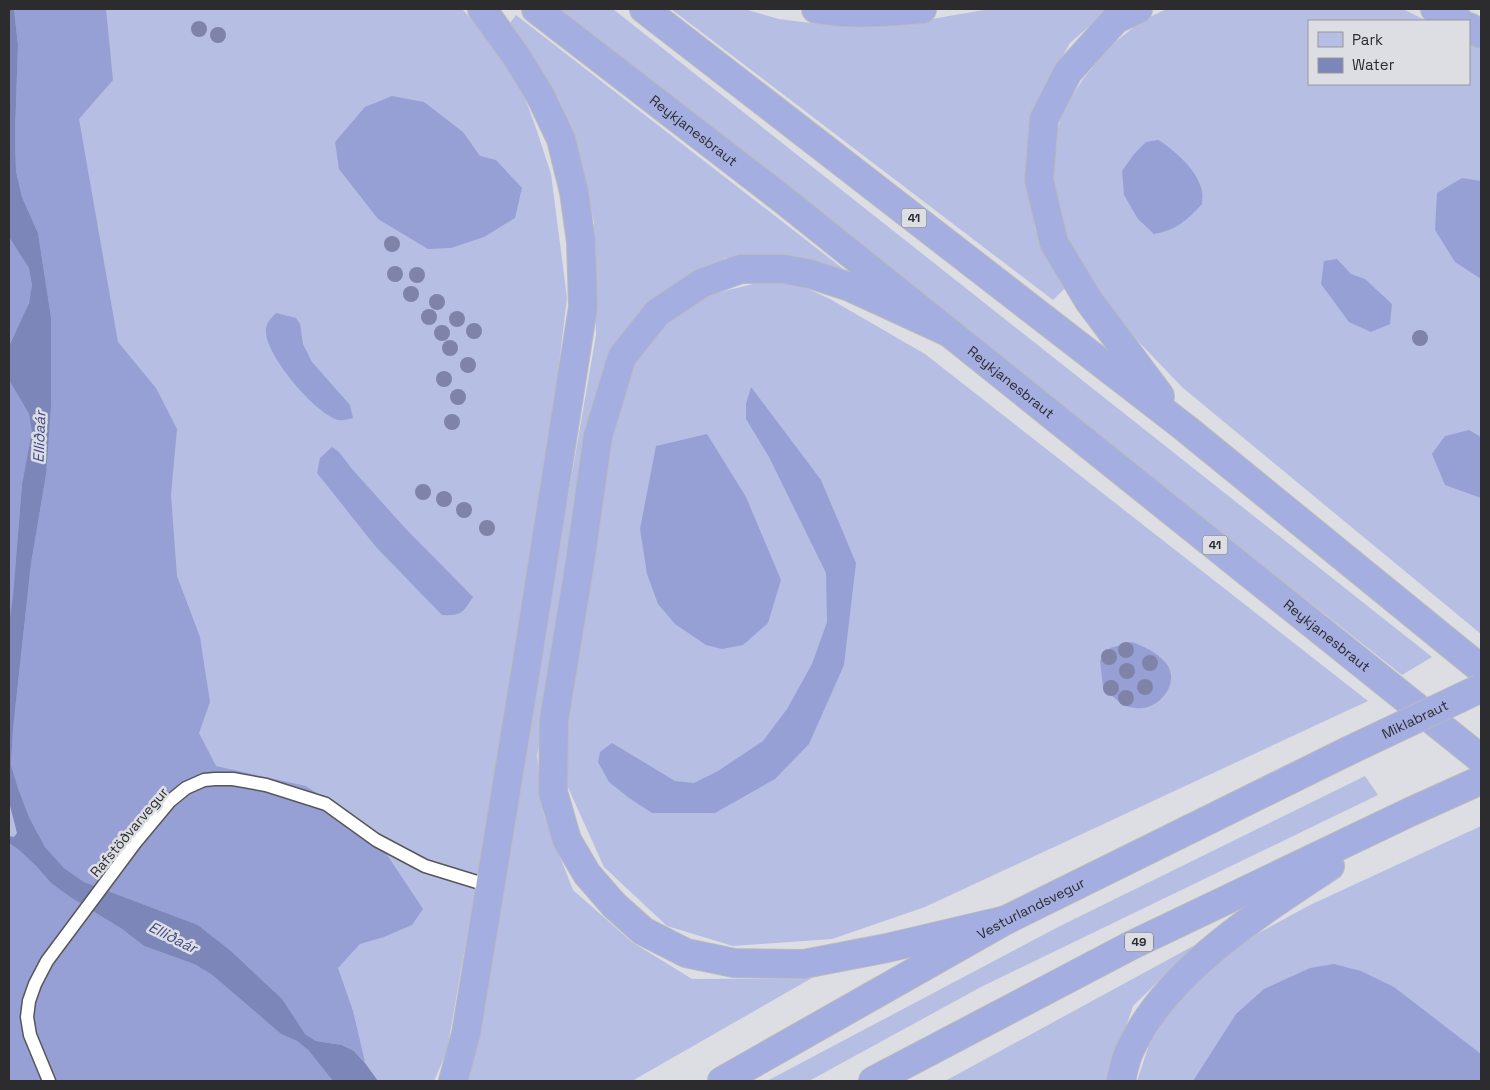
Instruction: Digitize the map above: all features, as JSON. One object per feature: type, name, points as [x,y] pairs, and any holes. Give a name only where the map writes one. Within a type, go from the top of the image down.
[{"type":"highway","points":[[453,1081],[466,1034],[529,652],[583,307],[581,242],[574,192],[561,139],[540,94],[516,56],[482,9]]},
{"type":"highway","name":"Reykjanesbraut","points":[[536,9],[785,201],[1481,759]]},
{"type":"highway","name":"41","points":[[644,9],[1184,427],[1481,669]]},
{"type":"highway","points":[[816,9],[838,13],[922,9]]},
{"type":"highway","points":[[1138,9],[1116,19],[1068,72],[1044,119],[1038,180],[1054,243],[1089,301],[1184,427]]},
{"type":"highway","points":[[1435,9],[1457,20]]},
{"type":"highway","points":[[1470,28],[1481,34]]},
{"type":"highway","points":[[948,332],[850,287],[810,274],[784,269],[741,269],[702,283],[657,314],[622,357],[598,436],[580,562],[554,720],[553,792],[568,840],[586,874],[614,905],[643,931],[686,952],[734,963],[804,964],[887,948],[1006,920]]},
{"type":"highway","name":"Miklabraut","points":[[1348,751],[1481,688]]},
{"type":"highway","name":"Vesturlandsvegur","points":[[722,1081],[1006,920],[1348,751]]},
{"type":"highway","name":"49","points":[[873,1081],[1132,945],[1481,780]]},
{"type":"highway","points":[[1120,1081],[1128,1053],[1148,1018],[1181,980],[1226,938],[1410,812]]},
{"type":"lane","name":"Rafstöðvarvegur","points":[[49,1081],[30,1034],[28,1017],[29,1001],[47,960],[135,843],[170,801],[186,788],[204,780],[233,779],[266,785],[326,804],[376,840],[425,866],[490,886]]},
{"type":"green space","points":[[9,9],[462,9],[512,62],[551,174],[567,298],[554,406],[487,821],[447,1051],[434,1081],[9,1081]]},
{"type":"green space","points":[[557,9],[613,9],[1432,657],[1402,675]]},
{"type":"green space","points":[[671,9],[744,9],[779,19],[834,26],[891,26],[990,9],[1109,9],[1070,43],[1036,103],[1027,170],[1035,230],[1065,288],[1053,300]]},
{"type":"green space","points":[[1167,9],[1403,9],[1425,20],[1308,20],[1308,85],[1470,85],[1470,43],[1481,50],[1481,634],[1183,388],[1106,308],[1071,253],[1054,201],[1053,144],[1063,111],[1083,79],[1110,46],[1143,20]]},
{"type":"green space","points":[[516,15],[855,278],[795,256],[726,258],[677,287],[609,350],[537,756],[544,816],[573,890],[632,942],[692,979],[812,978],[632,1081],[460,1081],[499,897],[596,335],[594,222],[574,137],[539,67],[510,23]]},
{"type":"green space","points":[[753,284],[797,284],[830,299],[925,354],[1368,701],[925,907],[832,939],[733,946],[667,926],[604,867],[566,783],[567,720],[619,396],[645,341],[704,296]]},
{"type":"green space","points":[[1365,776],[1378,795],[981,987],[809,1081],[767,1081],[1060,926]]},
{"type":"green space","points":[[1481,826],[1481,1081],[1137,1081],[1149,1045],[1181,994],[1242,942],[1310,905]]},
{"type":"green space","points":[[1195,945],[1133,1006],[1108,1081],[945,1081]]},
{"type":"shaded area","points":[[14,9],[106,9],[113,80],[79,119],[118,342],[156,388],[177,429],[171,495],[177,576],[200,637],[210,702],[199,733],[216,766],[306,786],[368,826],[423,909],[412,925],[384,937],[360,944],[338,968],[353,1011],[365,1062],[354,1051],[342,1045],[316,1041],[305,1034],[265,983],[231,951],[198,925],[84,882],[64,868],[45,847],[29,817],[18,788],[11,765],[13,729],[31,564],[46,475],[51,317],[38,233],[22,197],[16,171],[15,134],[18,45]]},
{"type":"shaded area","points":[[392,96],[424,102],[463,132],[480,156],[496,160],[522,188],[515,218],[484,237],[451,248],[428,249],[378,219],[339,169],[335,142],[365,107]]},
{"type":"shaded area","points":[[1158,140],[1178,155],[1197,177],[1202,193],[1202,204],[1175,227],[1154,234],[1138,219],[1124,195],[1122,171],[1134,154],[1146,142]]},
{"type":"shaded area","points":[[1462,178],[1481,181],[1481,279],[1455,262],[1435,230],[1437,193]]},
{"type":"shaded area","points":[[9,237],[28,266],[32,287],[27,307],[9,346]]},
{"type":"shaded area","points":[[1337,259],[1351,274],[1365,279],[1392,304],[1390,324],[1371,332],[1349,322],[1321,284],[1324,261]]},
{"type":"shaded area","points":[[276,313],[296,318],[300,324],[303,344],[312,362],[350,405],[353,418],[338,420],[328,415],[306,396],[284,370],[269,344],[266,333],[267,324]]},
{"type":"shaded area","points":[[9,380],[29,414],[33,432],[22,484],[9,624]]},
{"type":"shaded area","points":[[751,387],[821,480],[856,563],[844,665],[809,744],[775,779],[715,813],[652,813],[609,782],[598,762],[600,752],[612,743],[675,781],[694,783],[718,771],[763,741],[787,709],[812,664],[827,622],[826,573],[769,457],[746,419],[746,404]]},
{"type":"shaded area","points":[[1469,430],[1481,437],[1481,498],[1445,485],[1432,454],[1445,436]]},
{"type":"shaded area","points":[[707,434],[746,497],[781,580],[768,623],[743,645],[722,649],[706,645],[675,624],[658,604],[647,574],[640,529],[656,446]]},
{"type":"shaded area","points":[[332,447],[339,452],[405,528],[473,597],[467,607],[461,612],[453,615],[442,615],[376,547],[317,473],[320,458]]},
{"type":"shaded area","points":[[1132,642],[1158,655],[1170,670],[1171,678],[1165,694],[1152,705],[1144,708],[1125,706],[1103,687],[1100,661],[1110,648]]},
{"type":"shaded area","points":[[9,843],[36,866],[51,883],[122,929],[144,946],[194,964],[211,974],[281,1034],[297,1041],[308,1050],[333,1081],[9,1081]]},
{"type":"shaded area","points":[[1334,964],[1361,971],[1394,987],[1481,1054],[1481,1081],[1193,1081],[1236,1014],[1264,989],[1310,968]]},
{"type":"water","name":"Elliðaár","points":[[9,9],[14,9],[18,45],[15,134],[16,171],[22,197],[38,233],[51,317],[51,406],[46,475],[31,564],[13,729],[11,765],[18,788],[29,817],[45,847],[64,868],[84,882],[198,925],[231,951],[282,999],[305,1034],[316,1041],[342,1045],[354,1051],[378,1081],[333,1081],[308,1050],[297,1041],[281,1034],[211,974],[194,964],[144,946],[122,929],[51,883],[36,866],[9,843],[9,836],[14,837],[17,833],[9,802],[9,624],[22,484],[32,432],[29,414],[9,380],[9,346],[29,303],[32,285],[29,268],[9,237]]}]
